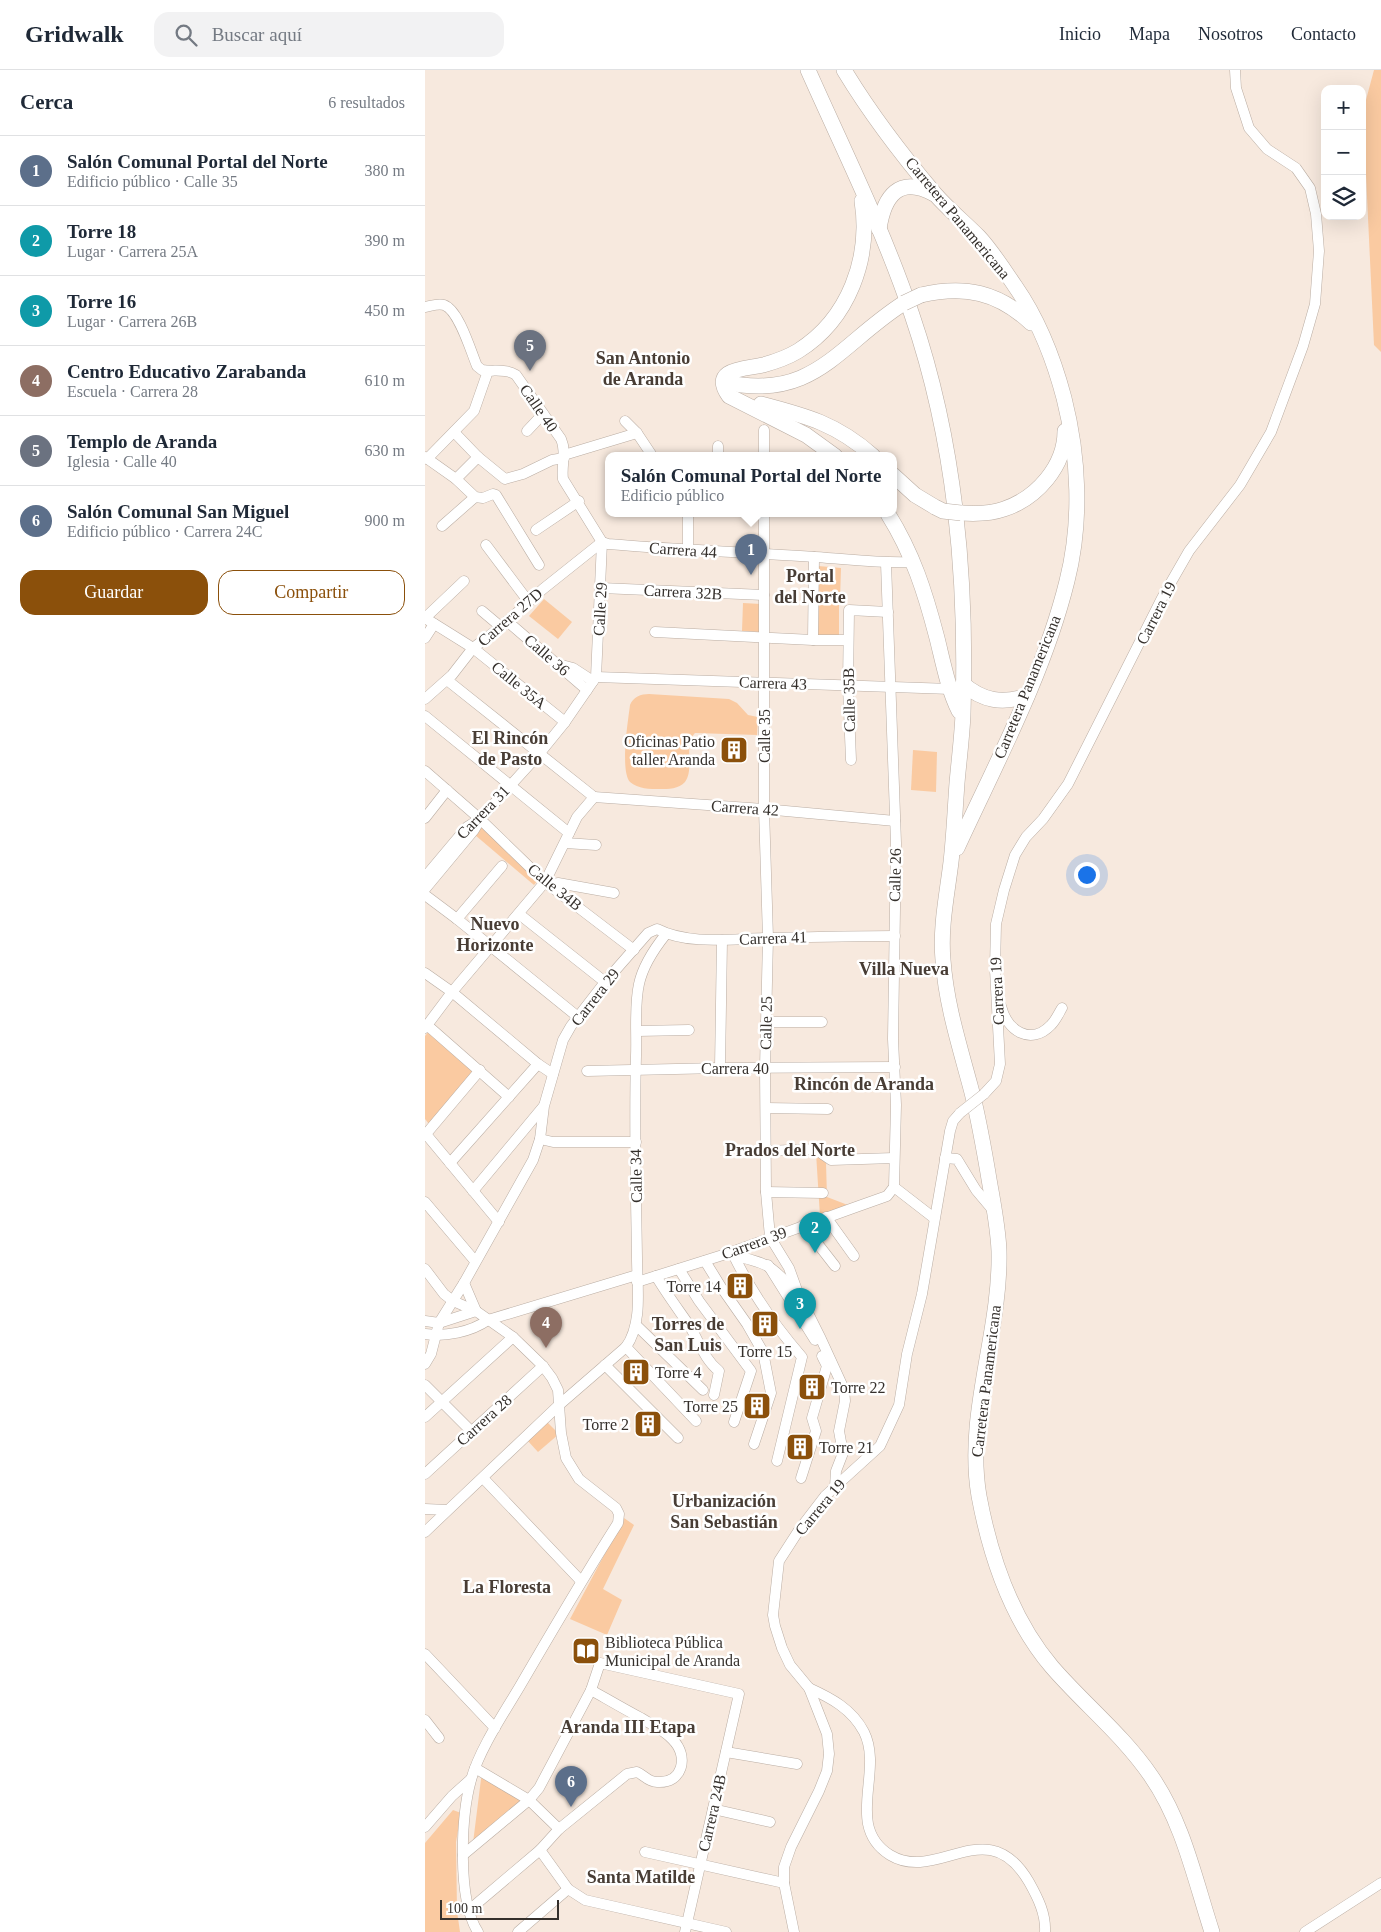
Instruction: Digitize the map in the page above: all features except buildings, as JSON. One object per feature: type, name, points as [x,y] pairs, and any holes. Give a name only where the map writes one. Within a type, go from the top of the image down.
[{"type":"highway","name":"Carretera Panamericana","points":[[807,70],[856,175],[897,272],[927,362],[948,454],[955,501],[962,595],[957,686],[963,717],[952,858],[944,913],[943,959],[951,1016],[972,1091],[999,1245],[999,1277],[975,1450],[978,1490],[993,1552],[1013,1602],[1035,1643],[1050,1665],[1112,1729],[1157,1785],[1179,1830],[1212,1932]]},
{"type":"highway","name":"Carretera Panamericana","points":[[844,70],[861,98],[936,195],[981,239],[1017,288],[1043,338],[1060,384],[1068,416],[1076,470],[1077,508],[1074,544],[1068,580],[1048,644],[1027,696],[952,858]]},
{"type":"highway","points":[[726,389],[728,373],[734,369],[762,365],[797,352],[813,340],[843,304],[854,282],[865,234],[864,216],[856,175]]},
{"type":"highway","points":[[879,229],[886,202],[897,191],[913,186],[923,188],[936,195]]},
{"type":"highway","points":[[726,389],[778,385],[797,380],[817,371],[883,316],[921,295],[941,290],[980,293],[999,299],[1016,310],[1043,338]]},
{"type":"highway","points":[[897,478],[915,494],[943,511],[961,514],[983,514],[1024,500],[1041,486],[1055,468],[1063,448],[1065,434],[1060,384]]},
{"type":"highway","points":[[726,389],[806,435],[829,452]]},
{"type":"highway","points":[[726,389],[821,421],[842,432],[868,452]]},
{"type":"highway","points":[[890,517],[900,532],[914,562],[957,686],[986,698],[1000,701],[1014,700],[1027,696]]},
{"type":"street","name":"Carrera 19","points":[[794,1932],[784,1867],[827,1771],[829,1754],[827,1734],[809,1688],[790,1665],[781,1648],[773,1614],[779,1561],[799,1530],[825,1496],[879,1446],[899,1405],[907,1354],[922,1294],[934,1218],[953,1121],[960,1113],[985,1094],[996,1081],[1000,1064],[996,985],[996,924],[1003,890],[1015,855],[1026,837],[1043,819],[1069,784],[1162,598],[1189,551],[1240,485],[1271,432],[1303,346],[1315,304],[1319,251],[1316,214],[1310,188],[1296,168],[1267,150],[1249,128],[1237,88],[1235,70]]},
{"type":"street","points":[[425,307],[444,304],[450,308],[458,319],[477,366],[481,370],[488,371],[474,411],[426,458],[456,479],[475,497],[483,498],[493,494],[496,496],[539,565]]},
{"type":"street","name":"Calle 40","points":[[488,371],[510,371],[515,375],[561,439],[564,448],[563,479],[579,501],[602,542]]},
{"type":"street","points":[[527,431],[543,414]]},
{"type":"street","points":[[625,421],[637,432],[650,452]]},
{"type":"street","points":[[764,430],[764,452]]},
{"type":"street","points":[[453,432],[478,457],[505,479],[523,474],[564,456],[637,432]]},
{"type":"street","points":[[456,479],[478,457]]},
{"type":"street","points":[[442,526],[475,497]]},
{"type":"street","points":[[536,530],[579,501]]},
{"type":"street","points":[[688,517],[688,550]]},
{"type":"street","name":"Calle 35","points":[[764,517],[764,809]]},
{"type":"street","name":"Carrera 44","points":[[602,542],[688,550],[886,563],[914,562]]},
{"type":"street","name":"Calle 29","points":[[592,683],[601,588],[602,542]]},
{"type":"street","name":"Carrera 27D","points":[[425,699],[447,680],[473,648],[602,542]]},
{"type":"street","points":[[486,545],[528,601]]},
{"type":"street","points":[[813,640],[814,557]]},
{"type":"street","name":"Calle 26","points":[[886,563],[895,822],[893,1039],[896,1105],[893,1186]]},
{"type":"street","points":[[425,638],[428,620],[464,581]]},
{"type":"street","name":"Carrera 32B","points":[[601,588],[764,595]]},
{"type":"street","name":"Calle 35B","points":[[851,760],[848,686],[849,610],[888,612]]},
{"type":"street","name":"Calle 36","points":[[482,611],[504,624],[557,664],[573,668],[592,683]]},
{"type":"street","name":"Calle 35A","points":[[428,620],[473,648],[565,722]]},
{"type":"street","points":[[655,632],[848,640]]},
{"type":"street","points":[[447,680],[594,797],[577,817],[547,884],[452,992],[426,1026],[480,1070],[509,1097]]},
{"type":"street","name":"Carrera 43","points":[[592,683],[764,682],[890,687],[957,686]]},
{"type":"street","name":"Carrera 31","points":[[425,877],[467,827],[480,819],[539,754],[565,722],[592,683]]},
{"type":"street","points":[[425,716],[569,832]]},
{"type":"street","name":"Calle 34B","points":[[425,771],[480,819],[547,884],[634,950]]},
{"type":"street","points":[[425,818],[447,790]]},
{"type":"street","name":"Carrera 42","points":[[594,797],[764,809],[895,822]]},
{"type":"street","name":"Calle 25","points":[[764,809],[767,938],[765,1068],[767,1192],[770,1237]]},
{"type":"street","points":[[425,889],[474,830],[480,819]]},
{"type":"street","points":[[565,843],[596,845]]},
{"type":"street","points":[[457,919],[502,866]]},
{"type":"street","points":[[547,884],[614,892]]},
{"type":"street","points":[[425,895],[492,946],[578,1017]]},
{"type":"street","points":[[519,914],[605,982]]},
{"type":"street","name":"Carrera 41","points":[[653,930],[657,929],[666,934],[722,940],[895,936]]},
{"type":"street","name":"Carrera 29","points":[[425,1364],[431,1354],[430,1335],[464,1283],[533,1160],[540,1139],[544,1106],[563,1040],[605,982],[653,930]]},
{"type":"street","name":"Calle 34","points":[[636,1325],[636,1069],[639,984],[650,957],[666,934]]},
{"type":"street","points":[[720,1068],[722,940]]},
{"type":"street","points":[[425,973],[452,992],[538,1064],[553,1074]]},
{"type":"street","points":[[996,985],[1002,1012],[1011,1026],[1022,1035],[1046,1029],[1053,1023],[1062,1008]]},
{"type":"street","points":[[766,1022],[822,1022]]},
{"type":"street","points":[[637,1031],[689,1030]]},
{"type":"street","points":[[450,1163],[538,1064]]},
{"type":"street","name":"Carrera 40","points":[[636,1069],[895,1067]]},
{"type":"street","points":[[587,1071],[636,1069]]},
{"type":"street","points":[[480,1070],[425,1133],[499,1222]]},
{"type":"street","points":[[473,1191],[544,1106]]},
{"type":"street","points":[[766,1108],[828,1109]]},
{"type":"street","points":[[540,1139],[553,1142],[636,1142]]},
{"type":"street","points":[[767,1150],[815,1150],[831,1160],[894,1158]]},
{"type":"street","points":[[945,1158],[957,1159],[976,1190],[994,1212]]},
{"type":"street","points":[[893,1186],[934,1218]]},
{"type":"street","name":"Carrera 39","points":[[430,1335],[465,1330],[481,1325],[487,1320],[637,1278],[655,1276],[730,1255],[770,1237],[887,1196],[893,1186]]},
{"type":"street","points":[[767,1192],[823,1193]]},
{"type":"street","points":[[425,1202],[475,1261]]},
{"type":"street","points":[[826,1217],[854,1256]]},
{"type":"street","points":[[803,1225],[835,1266]]},
{"type":"street","points":[[770,1237],[789,1268],[797,1293],[844,1389],[845,1401],[839,1431],[843,1453],[836,1471],[835,1486]]},
{"type":"street","points":[[730,1255],[768,1265],[782,1276],[797,1293]]},
{"type":"street","points":[[730,1255],[763,1307],[785,1338],[802,1357],[777,1461]]},
{"type":"street","points":[[705,1261],[747,1324],[763,1352],[771,1393],[755,1444]]},
{"type":"street","points":[[768,1265],[815,1339],[827,1366],[813,1418],[816,1431],[801,1478]]},
{"type":"street","points":[[425,1269],[429,1279],[444,1294],[453,1301],[476,1311],[513,1337],[543,1366],[558,1390],[562,1439],[566,1458],[572,1470],[586,1486],[616,1508],[619,1514],[618,1523],[581,1581],[495,1728],[471,1779],[466,1810],[463,1855],[464,1882],[468,1911],[478,1932]]},
{"type":"street","points":[[679,1269],[699,1301],[751,1371],[734,1422]]},
{"type":"street","points":[[655,1276],[668,1298],[690,1326],[710,1363],[719,1371],[714,1395]]},
{"type":"street","points":[[464,1283],[476,1311]]},
{"type":"street","points":[[425,1321],[439,1323],[476,1311]]},
{"type":"street","points":[[425,1532],[559,1405],[625,1347],[633,1337],[636,1325]]},
{"type":"street","points":[[636,1325],[703,1390]]},
{"type":"street","points":[[425,1417],[513,1337]]},
{"type":"street","points":[[625,1347],[696,1421]]},
{"type":"street","points":[[605,1365],[678,1438]]},
{"type":"street","name":"Carrera 28","points":[[425,1474],[543,1366]]},
{"type":"street","points":[[425,1385],[471,1431]]},
{"type":"street","points":[[483,1478],[581,1581]]},
{"type":"street","points":[[425,1509],[447,1510]]},
{"type":"street","points":[[427,1661],[495,1728]]},
{"type":"street","name":"Carrera 24B","points":[[591,1690],[600,1663],[739,1694],[686,1928]]},
{"type":"street","points":[[809,1688],[833,1699],[842,1706],[858,1722],[865,1733],[870,1758],[867,1816],[869,1830],[874,1841],[892,1856],[901,1860],[911,1861],[979,1849],[1003,1853],[1021,1867],[1036,1894],[1045,1918],[1045,1932]]},
{"type":"street","points":[[463,1855],[529,1800],[539,1788],[591,1690],[661,1730],[673,1739],[683,1755],[681,1768],[671,1780],[656,1782],[650,1781],[637,1772],[627,1774],[559,1829],[540,1850],[468,1911]]},
{"type":"street","points":[[425,1720],[439,1738]]},
{"type":"street","points":[[726,1752],[797,1764]]},
{"type":"street","points":[[475,1768],[529,1800],[559,1829]]},
{"type":"street","points":[[425,1826],[452,1796],[471,1779]]},
{"type":"street","points":[[713,1808],[770,1822]]},
{"type":"street","points":[[540,1850],[568,1889],[585,1900],[686,1928],[727,1932]]},
{"type":"street","points":[[645,1852],[785,1883]]},
{"type":"street","points":[[1305,1932],[1381,1883]]},
{"type":"street","points":[[518,1932],[568,1889]]},
{"type":"shaded area","points":[[1374,70],[1381,70],[1381,352],[1374,345],[1366,175],[1366,100]]},
{"type":"shaded area","points":[[818,566],[841,568],[840,600],[818,599]]},
{"type":"shaded area","points":[[544,599],[572,622],[558,639],[529,616]]},
{"type":"shaded area","points":[[743,603],[761,604],[761,632],[742,631]]},
{"type":"shaded area","points":[[815,603],[839,604],[839,639],[814,639]]},
{"type":"shaded area","points":[[649,694],[729,699],[737,703],[748,715],[758,717],[757,735],[695,733],[689,750],[688,776],[683,784],[666,789],[648,789],[637,786],[630,782],[625,768],[625,745],[630,705],[638,696]]},
{"type":"shaded area","points":[[913,750],[937,752],[936,792],[911,790]]},
{"type":"shaded area","points":[[483,825],[538,880],[534,885],[475,835]]},
{"type":"shaded area","points":[[429,1031],[476,1070],[429,1124],[425,1119],[425,1036]]},
{"type":"shaded area","points":[[816,1153],[826,1163],[827,1197],[853,1207],[820,1216]]},
{"type":"shaded area","points":[[547,1422],[559,1434],[538,1452],[527,1440]]},
{"type":"shaded area","points":[[624,1518],[634,1525],[603,1589],[622,1600],[607,1635],[570,1619]]},
{"type":"shaded area","points":[[482,1771],[532,1799],[472,1851]]},
{"type":"shaded area","points":[[453,1810],[461,1813],[456,1842],[457,1911],[460,1932],[425,1932],[425,1843]]},
{"type":"place","name":"Templo de Aranda","points":[[530,371]]},
{"type":"place","name":"Salón Comunal Portal del Norte","points":[[751,575]]},
{"type":"place","name":"Oficinas Patio taller Aranda","points":[[734,750]]},
{"type":"place","name":"Torre 18","points":[[815,1253]]},
{"type":"place","name":"Torre 14","points":[[740,1286]]},
{"type":"place","name":"Torre 15","points":[[765,1324]]},
{"type":"place","name":"Torre 16","points":[[800,1329]]},
{"type":"place","name":"Centro Educativo Zarabanda","points":[[546,1348]]},
{"type":"place","name":"Torre 4","points":[[636,1372]]},
{"type":"place","name":"Torre 22","points":[[812,1387]]},
{"type":"place","name":"Torre 25","points":[[757,1406]]},
{"type":"place","name":"Torre 2","points":[[648,1424]]},
{"type":"place","name":"Torre 21","points":[[800,1447]]},
{"type":"place","name":"Biblioteca Pública Municipal de Aranda","points":[[586,1651]]},
{"type":"place","name":"Salón Comunal San Miguel","points":[[571,1807]]},
{"type":"district","name":"San Antonio de Aranda","points":[[643,368]]},
{"type":"district","name":"Portal del Norte","points":[[810,586]]},
{"type":"district","name":"El Rincón de Pasto","points":[[510,748]]},
{"type":"district","name":"Nuevo Horizonte","points":[[495,934]]},
{"type":"district","name":"Villa Nueva","points":[[904,969]]},
{"type":"district","name":"Rincón de Aranda","points":[[864,1084]]},
{"type":"district","name":"Prados del Norte","points":[[790,1150]]},
{"type":"district","name":"Torres de San Luis","points":[[688,1334]]},
{"type":"district","name":"Urbanización San Sebastián","points":[[724,1511]]},
{"type":"district","name":"La Floresta","points":[[507,1587]]},
{"type":"district","name":"Aranda III Etapa","points":[[628,1727]]},
{"type":"district","name":"Santa Matilde","points":[[641,1877]]}]
